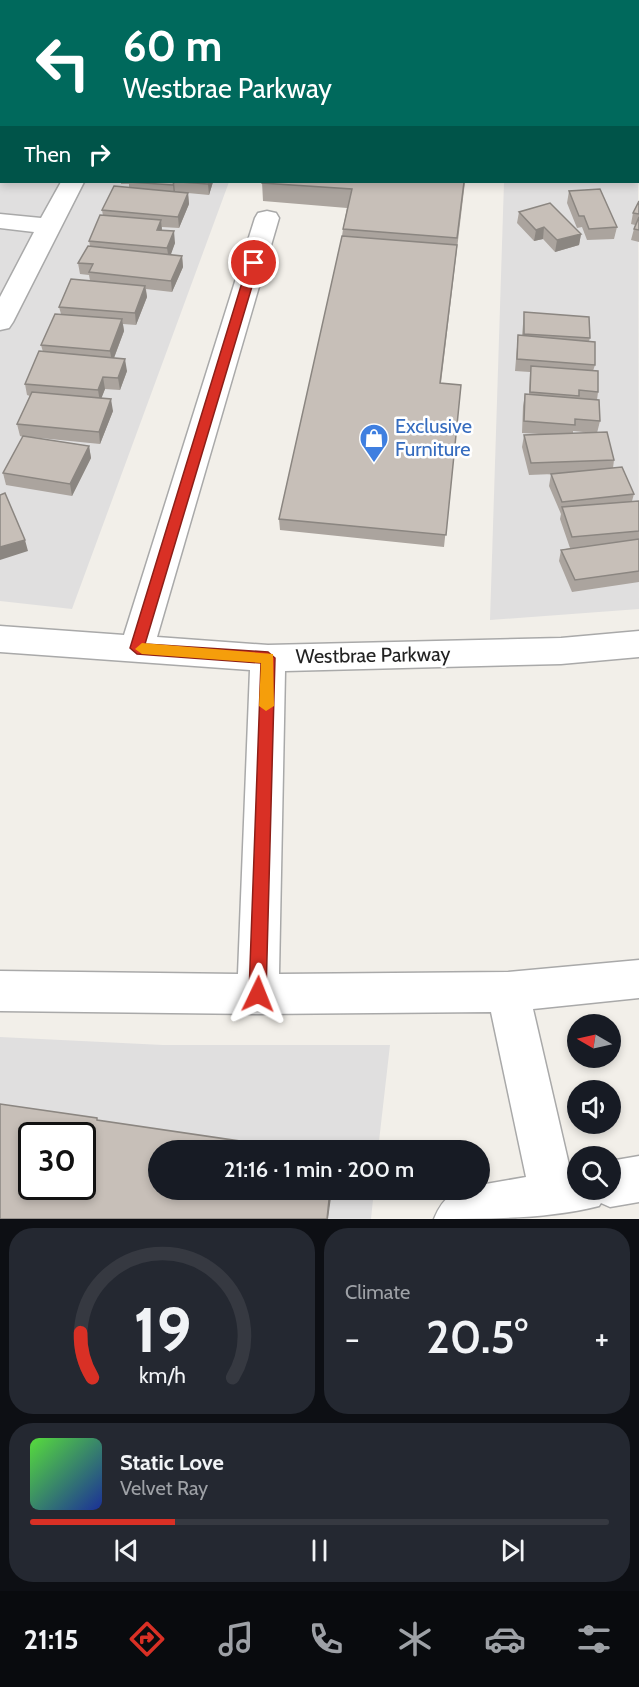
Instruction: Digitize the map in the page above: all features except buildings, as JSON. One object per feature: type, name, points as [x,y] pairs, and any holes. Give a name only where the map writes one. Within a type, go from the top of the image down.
[{"type":"street","points":[[0,322],[71,183]]},
{"type":"street","points":[[137,648],[267,218]]},
{"type":"street","points":[[0,221],[49,225]]},
{"type":"street","name":"Westbrae Parkway","points":[[0,639],[268,658],[561,651],[639,644]]},
{"type":"street","points":[[258,994],[268,658]]},
{"type":"street","points":[[0,991],[258,994],[508,992],[639,979]]},
{"type":"street","points":[[508,992],[567,1189]]},
{"type":"street","points":[[621,1182],[639,1179]]},
{"type":"street","points":[[457,1219],[465,1210],[567,1192]]},
{"type":"shaded area","points":[[0,183],[229,183],[72,609],[0,601]]},
{"type":"shaded area","points":[[504,183],[638,183],[639,609],[490,620]]},
{"type":"shaded area","points":[[0,1037],[163,1045],[390,1045],[379,1140],[148,1140],[148,1200],[373,1200],[371,1219],[0,1219]]},
{"type":"slow traffic","points":[[142,649],[268,658],[266,706]]},
{"type":"place","name":"Exclusive Furniture","points":[[374,464]]},
{"type":"route","points":[[254,263],[137,648],[268,658],[258,994]]}]
